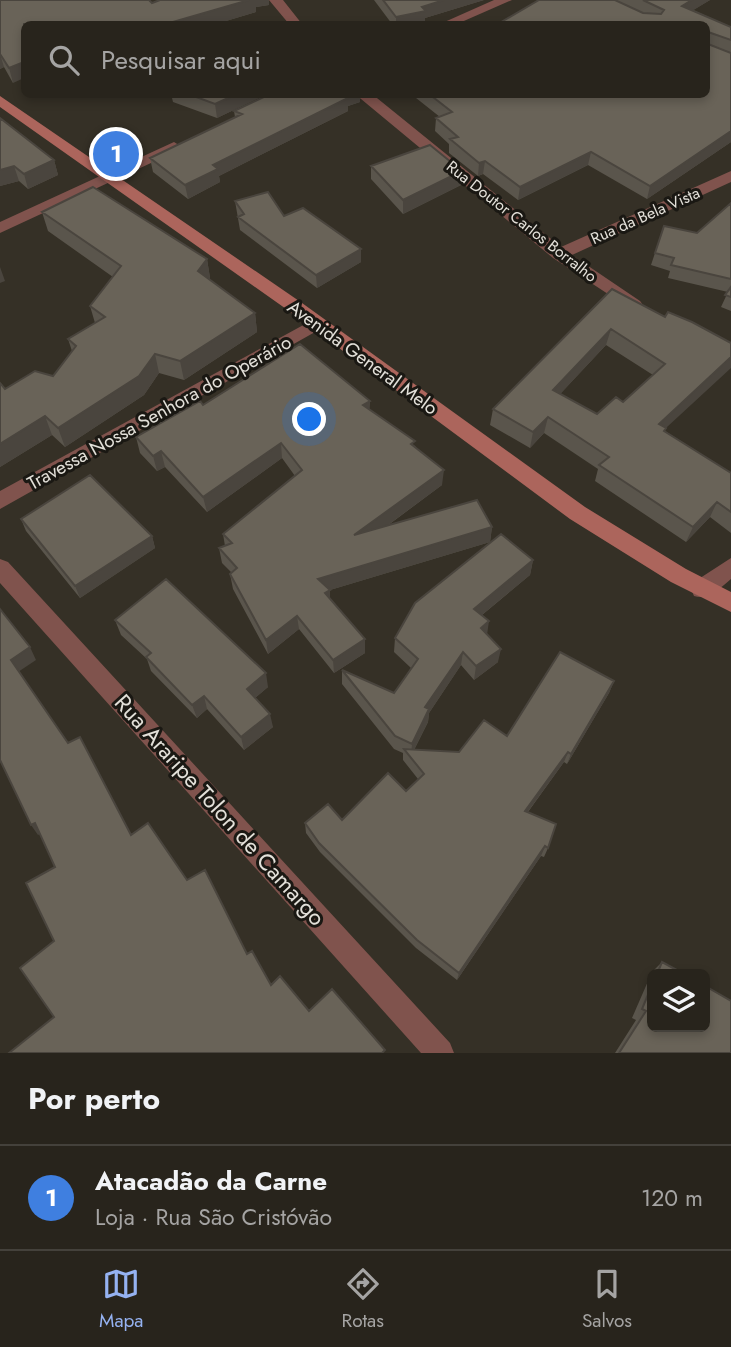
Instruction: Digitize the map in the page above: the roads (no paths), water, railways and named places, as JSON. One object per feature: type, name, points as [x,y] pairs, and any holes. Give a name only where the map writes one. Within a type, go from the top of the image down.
[{"type":"main road","name":"Avenida General Melo","points":[[0,100],[107,179],[318,323],[575,512],[731,604]]},
{"type":"street","points":[[276,0],[294,21]]},
{"type":"street","points":[[454,21],[505,0]]},
{"type":"street","name":"Rua Doutor Carlos Borralho","points":[[367,98],[559,254],[651,314]]},
{"type":"street","points":[[0,228],[191,139]]},
{"type":"street","name":"Rua da Bela Vista","points":[[559,254],[731,176]]},
{"type":"street","name":"Travessa Nossa Senhora do Operário","points":[[0,501],[318,323]]},
{"type":"street","points":[[702,589],[731,566]]},
{"type":"street","name":"Rua Araripe Tolon de Camargo","points":[[0,568],[440,1053]]},
{"type":"place","name":"Atacadão da Carne","points":[[116,154]]}]
